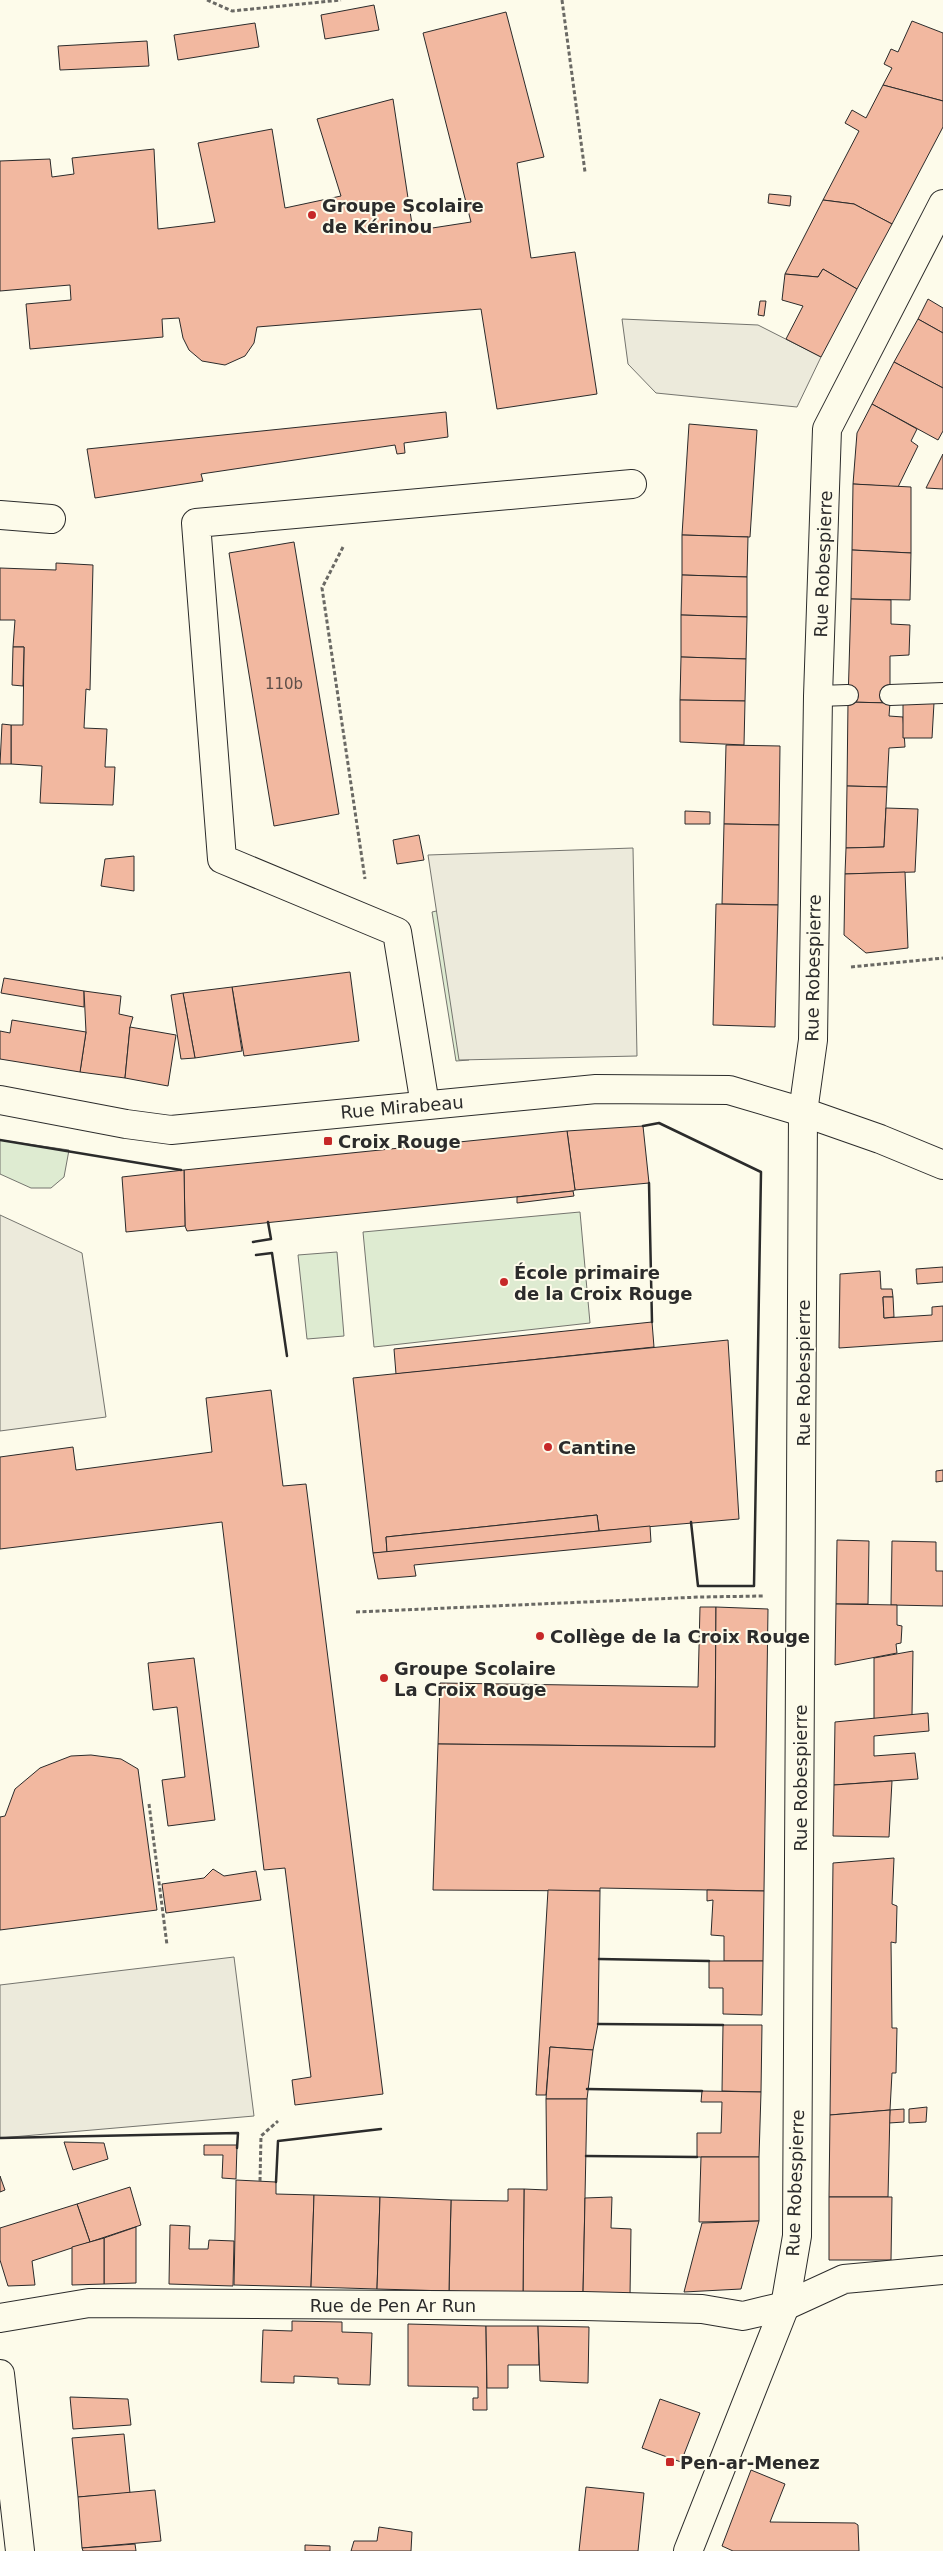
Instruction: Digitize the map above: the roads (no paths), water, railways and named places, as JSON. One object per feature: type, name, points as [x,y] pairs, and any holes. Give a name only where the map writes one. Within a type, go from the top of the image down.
[{"type":"street","name":"Rue Robespierre","points":[[688,2551],[785,2306],[797,2236],[803,1112],[813,1040],[818,696],[827,429],[943,204]]},
{"type":"street","points":[[424,1105],[397,932],[222,859],[196,523],[632,484]]},
{"type":"street","points":[[0,515],[51,519]]},
{"type":"street","name":"Rue Mirabeau","points":[[0,1100],[126,1124],[171,1130],[596,1089],[729,1090],[803,1112],[880,1139],[943,1166]]},
{"type":"street","name":"Rue de Pen Ar Run","points":[[0,2318],[89,2303],[584,2306],[702,2309],[743,2316],[785,2306],[844,2279],[943,2270]]},
{"type":"street","points":[[0,2374],[20,2551]]},
{"type":"lane","points":[[890,695],[943,693]]},
{"type":"lane","points":[[818,696],[848,695]]},
{"type":"place","name":"Groupe Scolaire de Kérinou","points":[[312,215]]},
{"type":"place","name":"Croix Rouge","points":[[328,1141]]},
{"type":"place","name":"École primaire de la Croix Rouge","points":[[504,1282]]},
{"type":"place","name":"Cantine","points":[[548,1447]]},
{"type":"place","name":"Collège de la Croix Rouge","points":[[540,1636]]},
{"type":"place","name":"Groupe Scolaire La Croix Rouge","points":[[384,1678]]},
{"type":"place","name":"Pen-ar-Menez","points":[[670,2462]]}]
